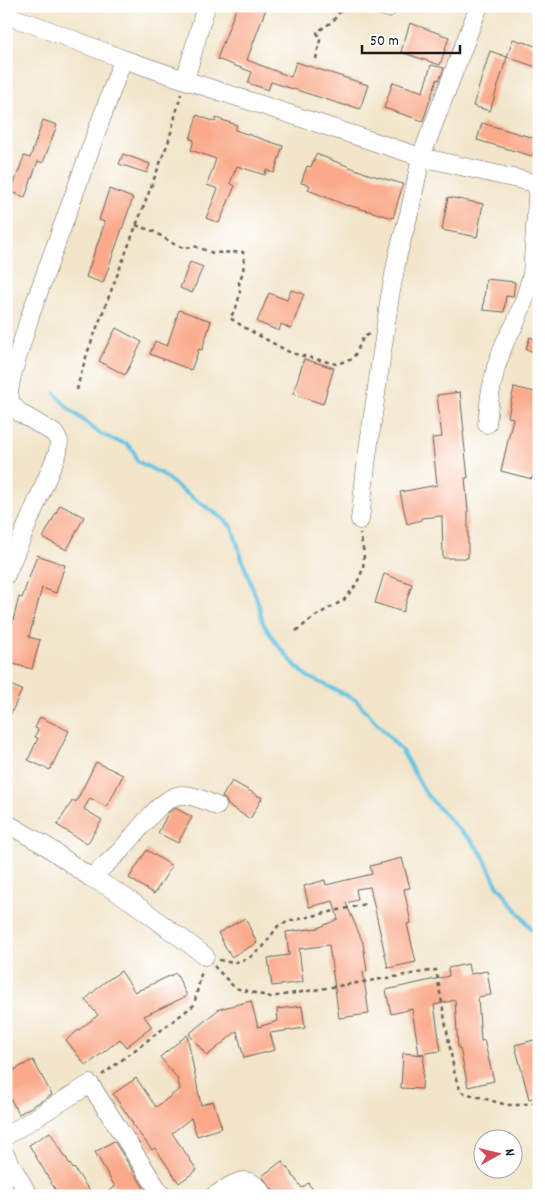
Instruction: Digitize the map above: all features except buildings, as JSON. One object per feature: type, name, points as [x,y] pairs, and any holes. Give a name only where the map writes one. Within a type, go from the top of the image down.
[{"type":"street","points":[[185,80],[206,6]]},
{"type":"street","points":[[360,520],[366,457],[398,254],[410,210],[421,157],[479,6]]},
{"type":"street","points":[[6,10],[30,23]]},
{"type":"street","points":[[6,16],[30,23],[123,59],[421,157],[538,184],[536,277],[505,342],[496,366],[487,424]]},
{"type":"street","points":[[6,575],[55,460],[59,442],[54,433],[20,413],[11,403],[8,392],[30,316],[123,59]]},
{"type":"street","points":[[91,878],[118,853],[153,813],[175,796],[188,795],[216,806]]},
{"type":"street","points":[[6,823],[46,846],[91,878],[124,896],[205,956]]},
{"type":"street","points":[[6,1136],[90,1084],[162,1196]]},
{"type":"street","points":[[6,1156],[29,1196]]},
{"type":"street","points":[[214,1196],[239,1181],[248,1180],[256,1184],[265,1196]]},
{"type":"path","points":[[316,59],[320,40],[316,32],[333,20],[344,6]]},
{"type":"path","points":[[77,390],[88,351],[169,140],[185,80]]},
{"type":"path","points":[[136,226],[157,233],[180,247],[188,248],[194,246],[213,253],[243,252],[243,272],[239,282],[240,294],[236,308],[230,318],[291,353],[336,364],[353,359],[363,338],[372,332],[384,334]]},
{"type":"path","points":[[296,630],[317,615],[344,600],[356,585],[364,562],[360,536],[360,520]]},
{"type":"path","points":[[205,956],[233,963],[249,958],[263,947],[278,926],[290,921],[366,904]]},
{"type":"path","points":[[90,1084],[194,1005],[205,956]]},
{"type":"path","points":[[205,956],[235,988],[271,996],[436,970],[455,1076],[461,1092],[506,1105],[518,1106],[539,1102]]},
{"type":"waterway","points":[[55,393],[67,407],[99,433],[127,444],[134,452],[137,461],[162,474],[232,527],[259,605],[263,623],[276,643],[308,677],[356,700],[402,751],[426,794],[482,854],[496,883],[539,939]]}]
